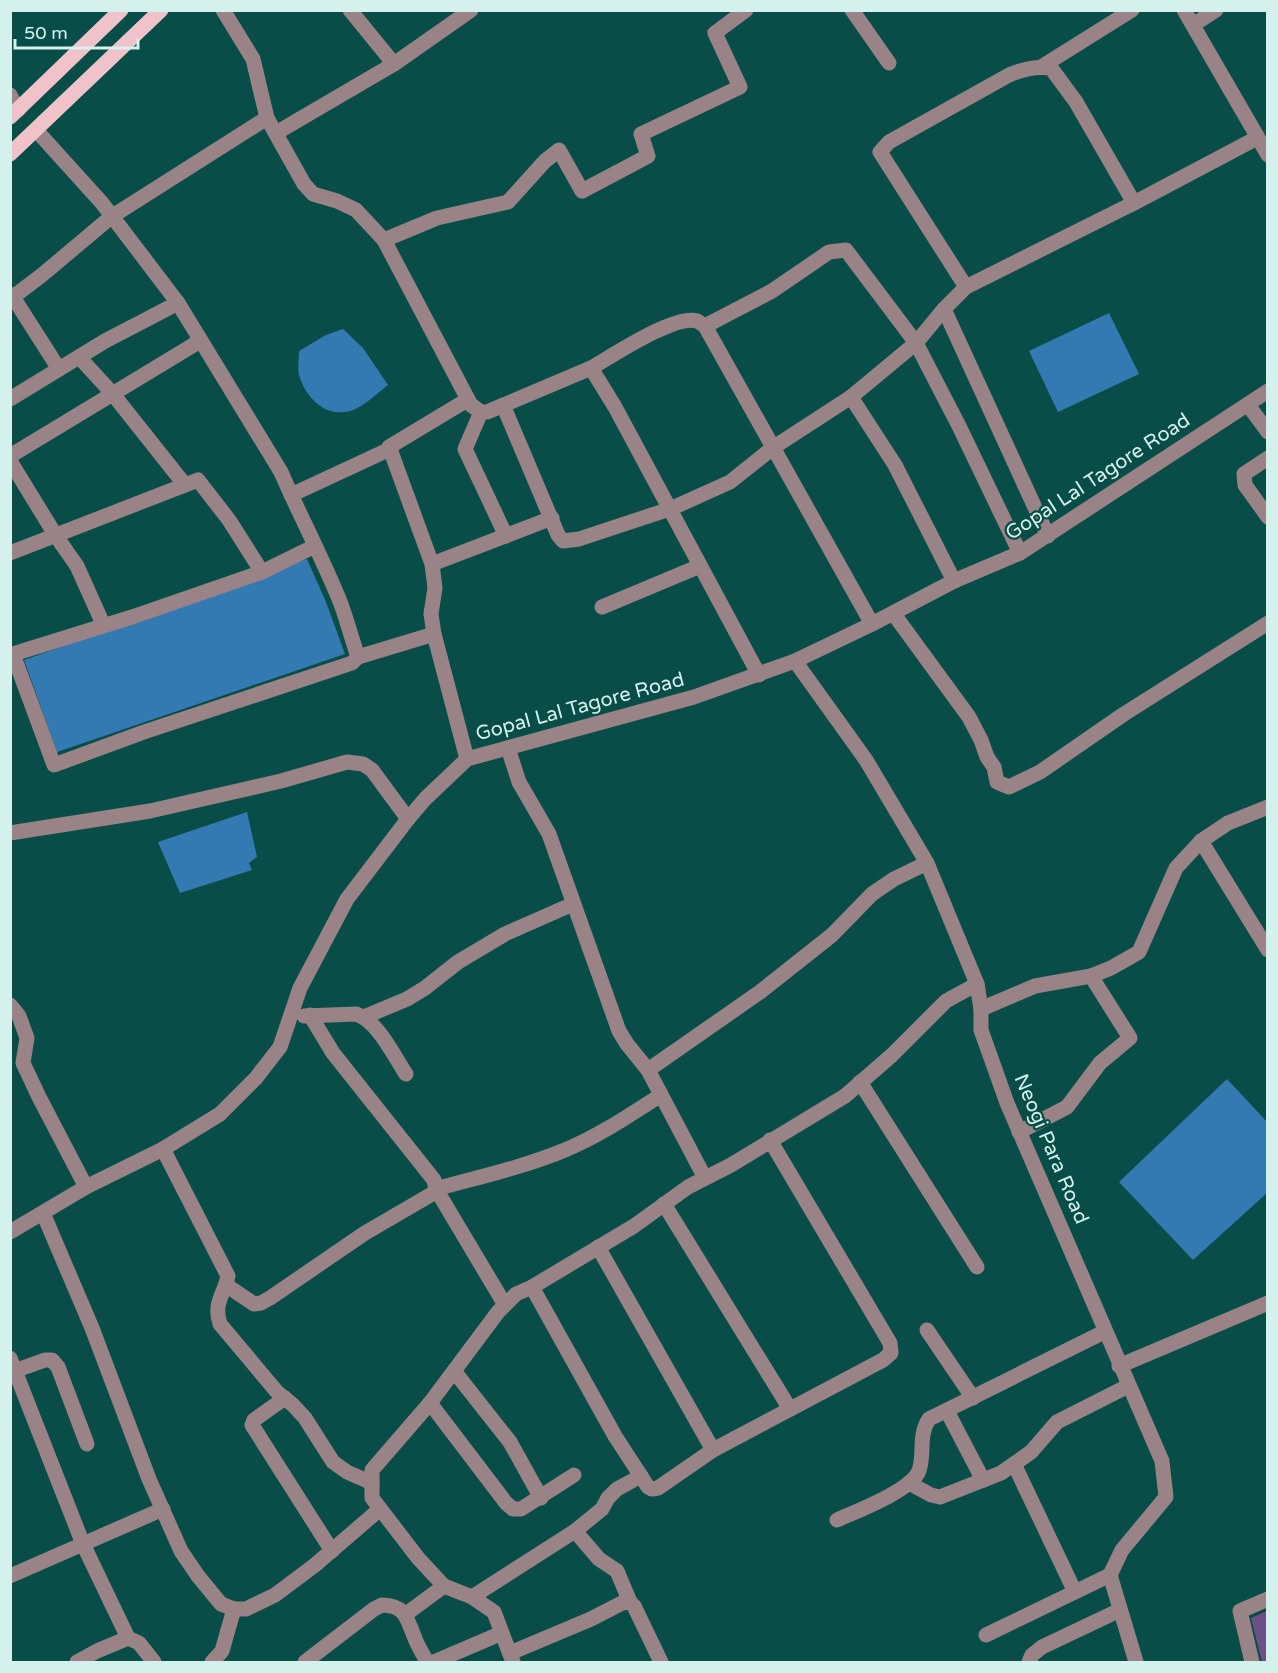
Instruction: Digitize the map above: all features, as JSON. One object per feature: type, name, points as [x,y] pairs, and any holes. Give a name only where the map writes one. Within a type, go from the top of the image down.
[{"type":"main road","points":[[14,114],[121,10]]},
{"type":"main road","points":[[10,154],[161,10]]},
{"type":"street","points":[[223,10],[253,59],[267,118],[304,184],[313,194],[338,201],[356,210],[384,240],[467,400],[481,412],[488,412],[591,368],[661,328],[674,323],[696,321],[705,327],[872,624]]},
{"type":"street","points":[[350,10],[394,63]]},
{"type":"street","points":[[276,133],[394,63],[471,10]]},
{"type":"street","points":[[384,240],[437,218],[508,202],[545,161],[559,150],[582,191],[648,156],[640,134],[740,87],[715,33],[746,10]]},
{"type":"street","points":[[852,10],[889,63]]},
{"type":"street","points":[[1041,67],[1132,10]]},
{"type":"street","points":[[1184,10],[1268,155]]},
{"type":"street","points":[[1193,25],[1216,10]]},
{"type":"street","points":[[966,287],[880,152],[889,142],[1009,75],[1021,70],[1051,68],[1076,102],[1134,203]]},
{"type":"street","points":[[10,95],[14,114]]},
{"type":"street","points":[[59,369],[12,296],[113,218],[267,118]]},
{"type":"street","points":[[36,130],[113,218],[178,303],[281,472],[341,604],[358,657]]},
{"type":"street","points":[[503,405],[560,539],[566,542],[670,510],[730,482],[774,447],[851,397],[916,343],[966,287],[1257,138]]},
{"type":"street","points":[[705,327],[772,291],[829,252],[846,250],[916,343],[1020,553]]},
{"type":"street","points":[[10,399],[105,341],[178,303]]},
{"type":"street","points":[[944,309],[1048,536]]},
{"type":"street","points":[[10,456],[200,341]]},
{"type":"street","points":[[79,357],[112,393],[185,485]]},
{"type":"street","points":[[591,368],[615,406],[759,675]]},
{"type":"street","name":"Gopal Lal Tagore Road","points":[[10,1232],[86,1187],[164,1149],[220,1114],[256,1078],[280,1047],[300,988],[347,899],[425,799],[467,759],[694,697],[795,661],[954,581],[1020,553],[1268,391]]},
{"type":"street","points":[[851,397],[895,465],[954,581]]},
{"type":"street","points":[[291,495],[390,448],[467,400]]},
{"type":"street","points":[[1248,405],[1268,432]]},
{"type":"street","points":[[481,412],[465,450],[506,536]]},
{"type":"street","points":[[390,448],[432,564],[435,588],[431,614],[434,634],[467,759]]},
{"type":"street","points":[[1268,458],[1244,474],[1245,485],[1268,517]]},
{"type":"street","points":[[10,461],[77,566],[103,624]]},
{"type":"street","points":[[10,553],[198,480],[229,520],[262,572]]},
{"type":"street","points":[[432,564],[552,518]]},
{"type":"street","points":[[315,546],[262,572],[132,617],[103,624],[14,654],[54,765],[144,732],[352,663],[358,657],[434,634]]},
{"type":"street","points":[[602,607],[700,566]]},
{"type":"street","points":[[893,613],[969,717],[994,767],[997,782],[1009,787],[1040,772],[1124,714],[1268,623]]},
{"type":"street","name":"Neogi Para Road","points":[[795,661],[866,760],[927,863],[977,984],[981,1009],[981,1030],[1006,1103],[1162,1461],[1166,1497],[1122,1550],[1110,1575]]},
{"type":"street","points":[[508,748],[519,782],[549,834],[619,1031],[648,1070],[705,1178]]},
{"type":"street","points":[[10,833],[150,811],[281,781],[347,762],[363,764],[372,770],[408,819]]},
{"type":"street","points":[[981,1009],[1035,986],[1091,976],[1139,952],[1176,868],[1201,842],[1228,823],[1268,807]]},
{"type":"street","points":[[1201,842],[1268,950]]},
{"type":"street","points":[[648,1070],[760,992],[832,935],[873,894],[894,879],[927,863]]},
{"type":"street","points":[[364,1017],[407,999],[458,962],[505,934],[573,904]]},
{"type":"street","points":[[1019,1132],[1067,1107],[1100,1063],[1130,1038],[1091,976]]},
{"type":"street","points":[[630,1602],[511,1658],[494,1612],[472,1597],[444,1586],[418,1558],[380,1509],[372,1498],[372,1470],[430,1403],[505,1305],[516,1294],[532,1287],[634,1226],[705,1178],[845,1096],[892,1055],[946,1001],[977,984]]},
{"type":"street","points":[[10,1005],[19,1016],[27,1038],[24,1063],[39,1098],[86,1187]]},
{"type":"street","points":[[291,1016],[356,1014],[364,1017],[380,1034],[406,1074]]},
{"type":"street","points":[[309,1015],[333,1053],[434,1180],[436,1189],[505,1305]]},
{"type":"street","points":[[860,1082],[977,1267]]},
{"type":"street","points":[[226,1285],[254,1304],[261,1303],[365,1233],[436,1189],[521,1166],[564,1150],[594,1137],[661,1095]]},
{"type":"street","points":[[532,1287],[615,1436],[648,1487],[652,1489],[658,1488],[713,1450],[888,1357],[890,1343],[770,1140]]},
{"type":"street","points":[[164,1149],[228,1276],[218,1303],[217,1314],[220,1324],[277,1392],[305,1418],[333,1462],[347,1472],[372,1483]]},
{"type":"street","points":[[664,1204],[790,1408]]},
{"type":"street","points":[[43,1213],[92,1328],[181,1551],[221,1604],[234,1609],[246,1609],[275,1595],[332,1551],[380,1509]]},
{"type":"street","points":[[598,1247],[713,1450]]},
{"type":"street","points":[[1119,1366],[1268,1303]]},
{"type":"street","points":[[927,1330],[973,1398]]},
{"type":"street","points":[[837,1520],[885,1499],[909,1483],[918,1473],[923,1428],[929,1419],[1104,1332]]},
{"type":"street","points":[[87,1444],[58,1367],[52,1360],[14,1364],[83,1544],[128,1638],[140,1643],[154,1662]]},
{"type":"street","points":[[454,1371],[510,1442],[541,1498]]},
{"type":"street","points":[[909,1483],[931,1495],[940,1497],[1001,1473],[1031,1452],[1057,1422],[1128,1386]]},
{"type":"street","points":[[285,1398],[254,1420],[252,1425],[332,1551]]},
{"type":"street","points":[[430,1403],[506,1503],[513,1509],[520,1509],[541,1498],[574,1475]]},
{"type":"street","points":[[947,1411],[983,1480]]},
{"type":"street","points":[[1014,1464],[1075,1592]]},
{"type":"street","points":[[472,1597],[592,1519],[617,1490],[641,1476]]},
{"type":"street","points":[[10,1576],[163,1509]]},
{"type":"street","points":[[575,1531],[600,1559],[617,1571],[661,1662]]},
{"type":"street","points":[[986,1635],[1110,1575],[1136,1662]]},
{"type":"street","points":[[406,1614],[444,1586]]},
{"type":"street","points":[[1252,1662],[1240,1611],[1268,1599]]},
{"type":"street","points":[[305,1662],[382,1605],[400,1609],[406,1614],[427,1662]]},
{"type":"street","points":[[212,1662],[222,1651],[234,1609]]},
{"type":"street","points":[[1029,1662],[1032,1655],[1042,1647],[1120,1610]]},
{"type":"street","points":[[434,1662],[502,1633]]},
{"type":"street","points":[[77,1662],[128,1638]]},
{"type":"shaded area","points":[[1267,1611],[1267,1662],[1262,1662],[1251,1618]]},
{"type":"water","points":[[1109,313],[1139,374],[1058,412],[1029,351]]},
{"type":"water","points":[[343,329],[363,348],[388,385],[356,409],[337,412],[323,408],[307,392],[299,375],[299,351],[326,335]]},
{"type":"water","points":[[307,559],[345,654],[57,752],[24,660]]},
{"type":"water","points":[[247,812],[257,857],[249,863],[252,870],[180,893],[158,842]]},
{"type":"water","points":[[1227,1079],[1267,1122],[1267,1193],[1193,1260],[1119,1182]]}]
